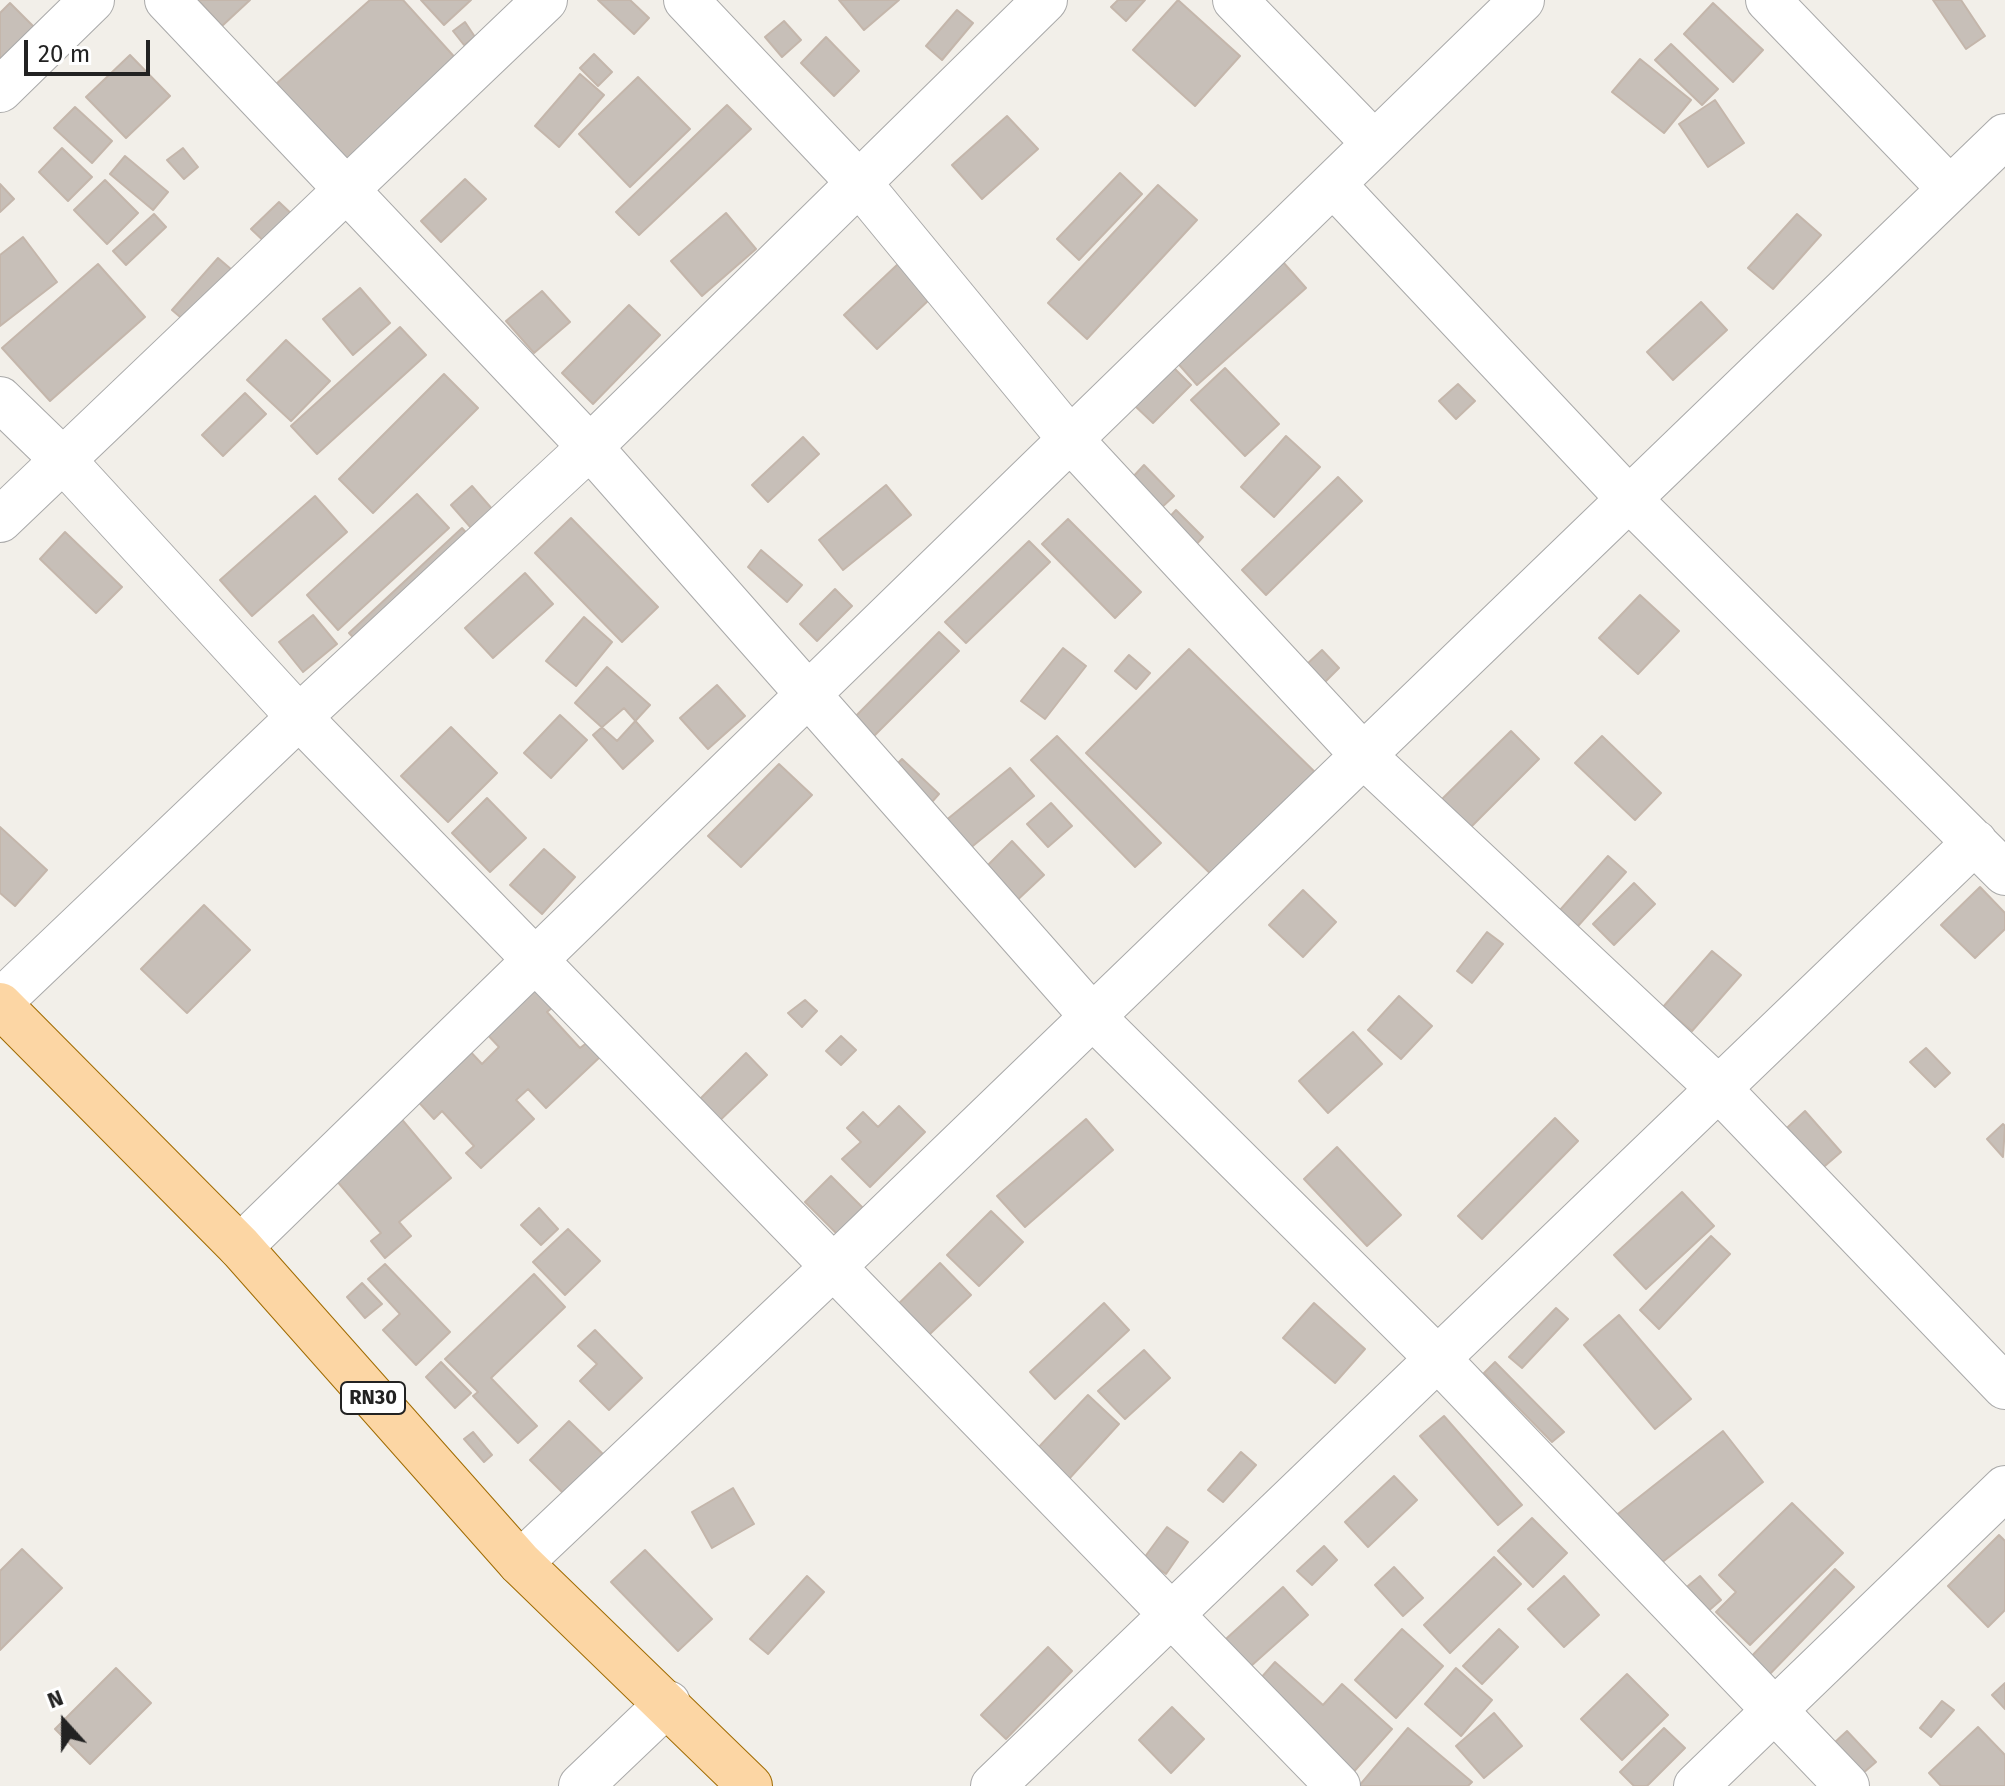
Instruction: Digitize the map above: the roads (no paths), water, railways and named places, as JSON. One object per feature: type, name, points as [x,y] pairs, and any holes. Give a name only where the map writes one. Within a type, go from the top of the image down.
[{"type":"main road","name":"RN30","points":[[0,1003],[240,1247],[520,1563],[668,1703],[750,1786]]},
{"type":"street","points":[[0,90],[92,0]]},
{"type":"street","points":[[167,0],[590,447],[1091,1015],[1437,1358],[1847,1786]]},
{"type":"street","points":[[0,520],[545,0]]},
{"type":"street","points":[[686,0],[860,184],[1070,439],[1362,754],[1718,1088],[2005,1387]]},
{"type":"street","points":[[0,1003],[299,717],[590,447],[1045,0]]},
{"type":"street","points":[[1235,0],[1374,143]]},
{"type":"street","points":[[240,1247],[1522,0]]},
{"type":"street","points":[[1768,0],[1950,189]]},
{"type":"street","points":[[520,1563],[833,1267],[2005,136]]},
{"type":"street","points":[[1333,184],[1628,498],[2005,873]]},
{"type":"street","points":[[0,399],[63,460],[299,717],[1338,1786]]},
{"type":"street","points":[[993,1786],[1975,842]]},
{"type":"street","points":[[1696,1786],[2005,1488]]},
{"type":"street","points":[[581,1786],[668,1703]]}]
